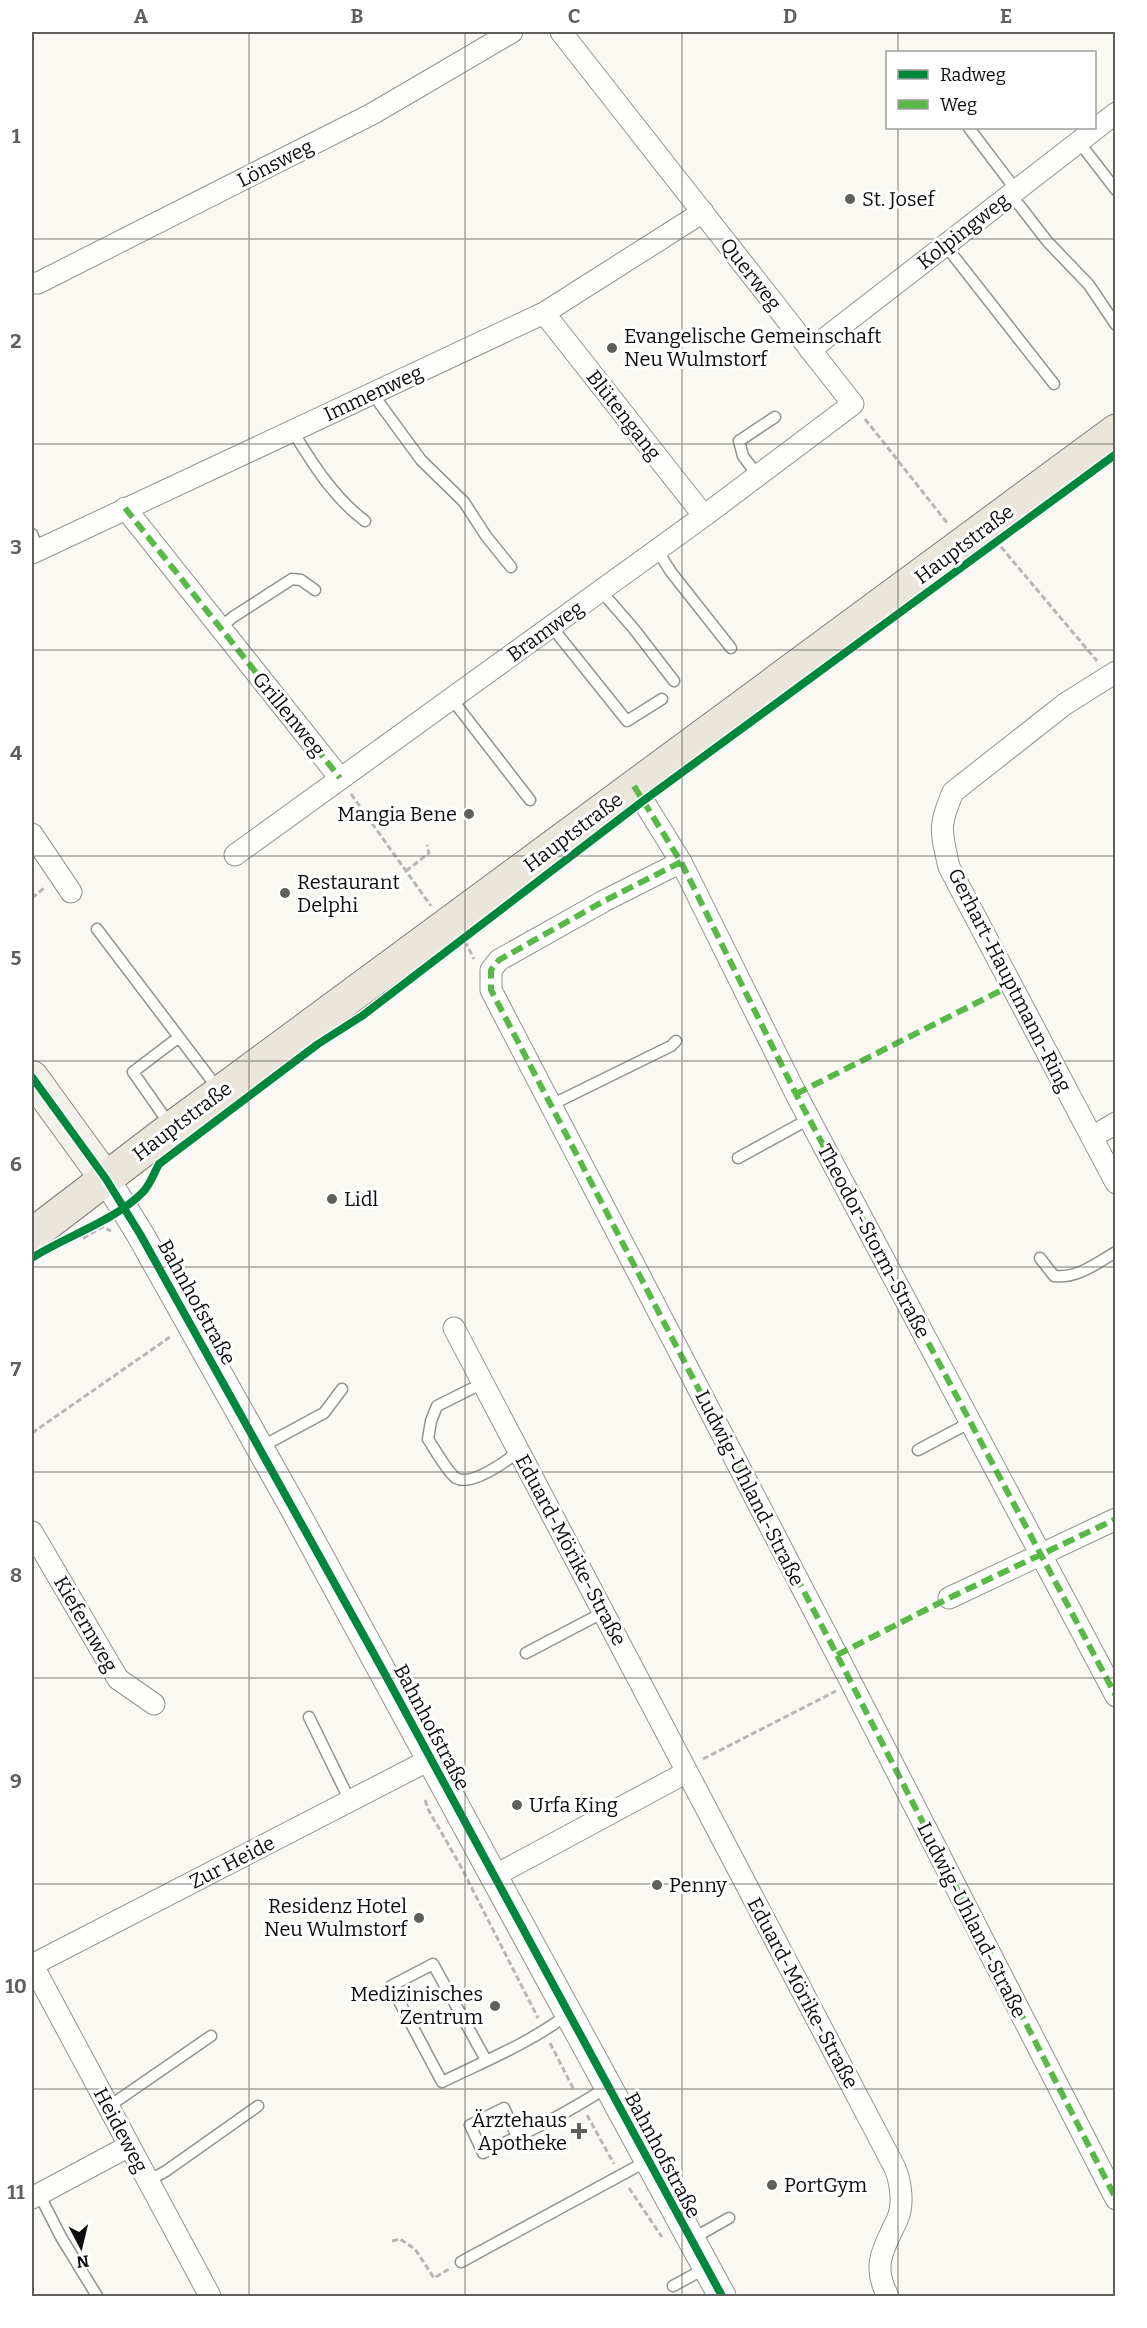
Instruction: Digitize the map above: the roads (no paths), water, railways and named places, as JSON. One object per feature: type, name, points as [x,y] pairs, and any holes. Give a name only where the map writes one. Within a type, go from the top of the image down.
[{"type":"main road","name":"Hauptstraße","points":[[32,1235],[172,1128],[1116,431]]},
{"type":"main road","points":[[32,1077],[106,1179]]},
{"type":"street","name":"Lönsweg","points":[[32,283],[38,283],[372,114],[512,32]]},
{"type":"street","name":"Querweg","points":[[561,32],[853,404]]},
{"type":"street","name":"Kolpingweg","points":[[1096,125],[1116,113]]},
{"type":"street","name":"Kolpingweg","points":[[810,350],[1013,193],[1077,136]]},
{"type":"street","name":"Immenweg","points":[[34,546],[125,508],[544,313],[703,212]]},
{"type":"street","name":"Blütengang","points":[[544,313],[704,516]]},
{"type":"street","name":"Bramweg","points":[[235,855],[704,516],[853,404]]},
{"type":"street","name":"Grillenweg","points":[[125,508],[340,778]]},
{"type":"street","name":"Gerhart-Hauptmann-Ring","points":[[1114,678],[1065,704],[953,792],[945,811],[941,831],[950,867],[1116,1183]]},
{"type":"street","name":"Theodor-Storm-Straße","points":[[634,786],[681,862],[809,1119],[1116,1696]]},
{"type":"street","points":[[32,834],[70,892]]},
{"type":"street","name":"Ludwig-Uhland-Straße","points":[[681,862],[604,901],[499,960],[491,970],[491,990],[1116,2199]]},
{"type":"street","points":[[1092,1137],[1116,1123]]},
{"type":"street","name":"Bahnhofstraße","points":[[106,1179],[140,1234],[260,1447],[722,2296]]},
{"type":"street","name":"Eduard-Mörike-Straße","points":[[454,1328],[895,2168],[900,2187],[898,2219],[887,2238],[880,2257],[881,2282],[888,2296]]},
{"type":"street","points":[[950,1598],[1116,1520]]},
{"type":"street","name":"Kiefernweg","points":[[32,1532],[118,1679],[154,1704]]},
{"type":"street","name":"Zur Heide","points":[[32,1965],[431,1759]]},
{"type":"street","points":[[494,1876],[687,1772]]},
{"type":"street","name":"Heideweg","points":[[32,1965],[210,2296]]},
{"type":"street","points":[[35,2196],[129,2146]]},
{"type":"lane","points":[[970,129],[1047,241],[1089,285],[1116,325]]},
{"type":"lane","points":[[1077,136],[1116,190]]},
{"type":"lane","points":[[945,245],[1054,384]]},
{"type":"lane","points":[[372,393],[421,460],[464,502],[486,536],[511,567]]},
{"type":"lane","points":[[758,476],[743,456],[739,441],[775,417]]},
{"type":"lane","points":[[292,430],[338,497],[350,510],[365,520]]},
{"type":"lane","points":[[657,550],[671,572],[731,648]]},
{"type":"lane","points":[[220,628],[292,579],[301,579],[315,590]]},
{"type":"lane","points":[[601,591],[674,681]]},
{"type":"lane","points":[[551,626],[627,721],[662,699]]},
{"type":"lane","points":[[451,698],[530,800]]},
{"type":"lane","points":[[97,929],[221,1092]]},
{"type":"lane","points":[[172,1128],[133,1072],[179,1037]]},
{"type":"lane","points":[[551,1105],[671,1046],[676,1041]]},
{"type":"lane","points":[[738,1158],[809,1119]]},
{"type":"lane","points":[[1040,1258],[1054,1276],[1061,1277],[1078,1273],[1116,1252]]},
{"type":"lane","points":[[483,1383],[437,1406],[431,1420],[428,1439],[455,1477],[464,1480],[505,1463],[519,1451]]},
{"type":"lane","points":[[260,1447],[324,1413],[342,1389]]},
{"type":"lane","points":[[918,1450],[970,1422]]},
{"type":"lane","points":[[526,1653],[604,1612]]},
{"type":"lane","points":[[309,1717],[350,1801]]},
{"type":"lane","points":[[486,2060],[433,1964],[391,1986],[442,2082],[545,2032],[568,2013]]},
{"type":"lane","points":[[108,2107],[211,2036]]},
{"type":"lane","points":[[517,2137],[504,2108],[470,2125],[483,2153],[517,2137],[581,2104],[608,2087]]},
{"type":"lane","points":[[148,2181],[166,2171],[258,2106]]},
{"type":"lane","points":[[461,2262],[647,2161]]},
{"type":"lane","points":[[35,2196],[97,2296]]},
{"type":"lane","points":[[690,2240],[729,2218]]},
{"type":"lane","points":[[673,2286],[706,2268]]},
{"type":"place","name":"St. Josef","points":[[850,199]]},
{"type":"place","name":"Evangelische Gemeinschaft Neu Wulmstorf","points":[[612,348]]},
{"type":"place","name":"Mangia Bene","points":[[469,814]]},
{"type":"place","name":"Restaurant Delphi","points":[[285,893]]},
{"type":"place","name":"Lidl","points":[[332,1199]]},
{"type":"place","name":"Urfa King","points":[[517,1805]]},
{"type":"place","name":"Penny","points":[[657,1885]]},
{"type":"place","name":"Residenz Hotel Neu Wulmstorf","points":[[419,1918]]},
{"type":"place","name":"Medizinisches Zentrum","points":[[495,2006]]},
{"type":"place","name":"Ärztehaus Apotheke","points":[[579,2131]]},
{"type":"place","name":"PortGym","points":[[772,2185]]}]
